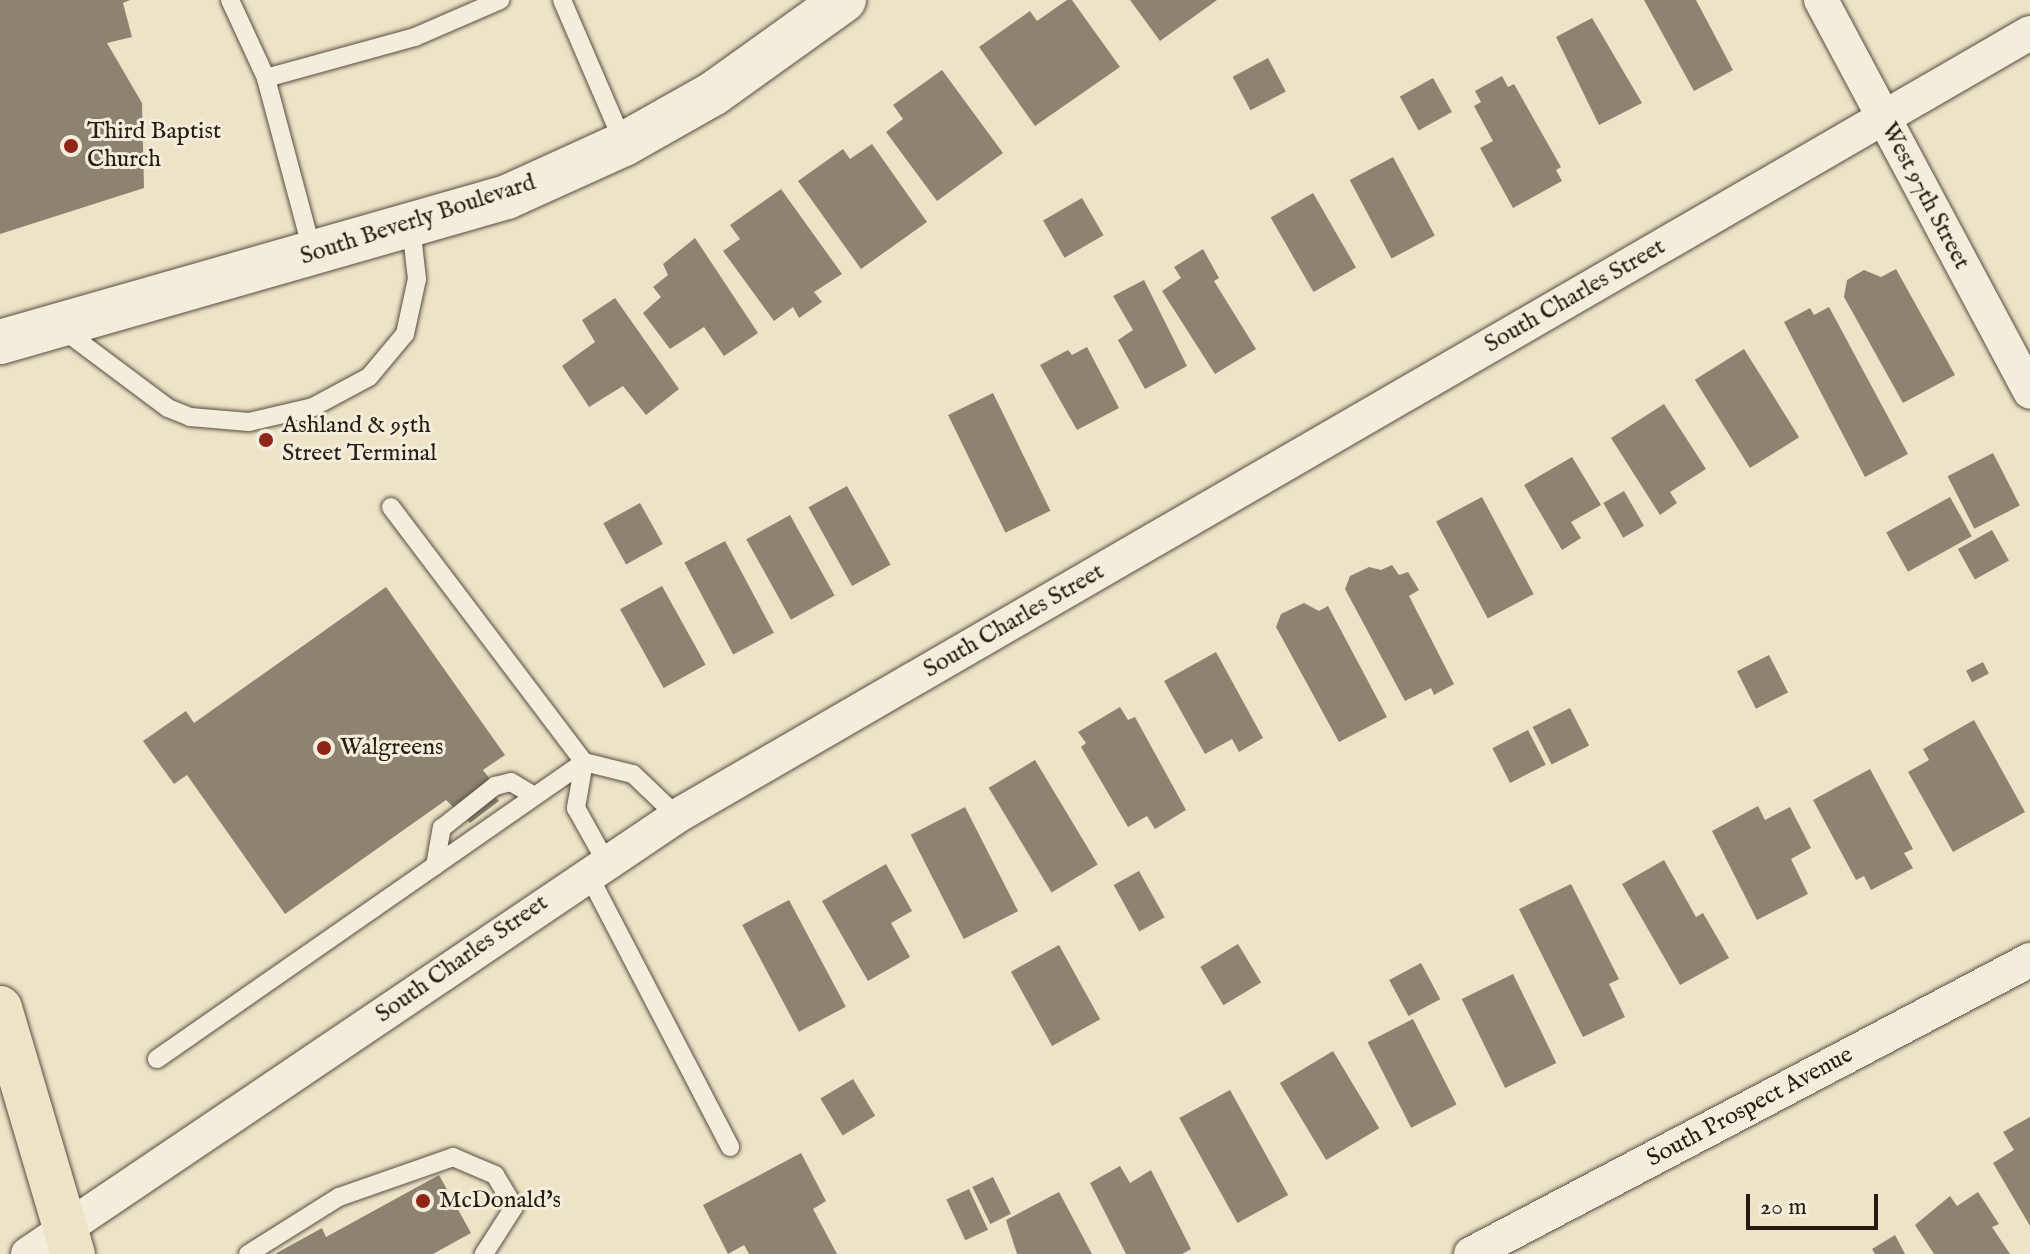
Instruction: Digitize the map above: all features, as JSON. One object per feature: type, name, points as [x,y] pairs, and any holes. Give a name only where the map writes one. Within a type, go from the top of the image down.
[{"type":"main road","name":"South Beverly Boulevard","points":[[0,342],[313,255],[507,197],[624,144],[714,93],[844,0]]},
{"type":"main road","points":[[0,1008],[69,1241]]},
{"type":"street","name":"West 97th Street","points":[[1821,0],[2030,392]]},
{"type":"street","name":"South Charles Street","points":[[28,1254],[69,1241],[596,866],[677,816],[2030,33]]},
{"type":"street","name":"South Prospect Avenue","points":[[1471,1254],[2030,960]]},
{"type":"lane","points":[[230,0],[266,78],[313,255]]},
{"type":"lane","points":[[266,78],[415,37],[500,0]]},
{"type":"lane","points":[[562,0],[624,144]]},
{"type":"lane","points":[[59,326],[168,408],[213,422],[282,415],[313,407],[369,377],[405,334],[417,279],[411,226]]},
{"type":"lane","points":[[391,507],[584,762],[633,774],[677,816]]},
{"type":"lane","points":[[157,1059],[584,762]]},
{"type":"lane","points":[[584,762],[576,808],[596,866],[730,1147]]},
{"type":"lane","points":[[435,866],[442,828],[495,786],[511,782],[534,796]]},
{"type":"lane","points":[[248,1254],[339,1197],[453,1157],[495,1175],[514,1207],[484,1254]]},
{"type":"building","name":"Third Baptist Church","points":[[0,0],[130,0],[123,3],[132,37],[107,43],[142,103],[144,188],[0,234]]},
{"type":"building","points":[[1067,0],[1072,0],[1120,67],[1035,126],[979,47],[1030,11],[1037,21]]},
{"type":"building","points":[[1130,0],[1217,0],[1160,41]]},
{"type":"building","points":[[1644,0],[1696,0],[1733,70],[1694,91]]},
{"type":"building","points":[[1592,18],[1642,103],[1599,125],[1556,37]]},
{"type":"building","points":[[1268,58],[1286,92],[1251,110],[1233,77]]},
{"type":"building","points":[[942,70],[1003,153],[937,201],[886,132],[903,119],[893,105]]},
{"type":"building","points":[[1502,76],[1508,87],[1514,84],[1561,167],[1556,170],[1562,181],[1513,208],[1480,148],[1493,141],[1474,106],[1481,102],[1475,91]]},
{"type":"building","points":[[1433,78],[1452,112],[1419,131],[1400,96]]},
{"type":"building","points":[[872,144],[927,222],[861,269],[798,181],[843,149],[850,159]]},
{"type":"building","points":[[1393,157],[1435,236],[1392,259],[1350,180]]},
{"type":"building","points":[[781,189],[842,274],[814,292],[822,302],[799,318],[793,307],[774,321],[723,251],[740,239],[730,225]]},
{"type":"building","points":[[1313,193],[1356,267],[1314,292],[1271,218]]},
{"type":"building","points":[[1082,198],[1104,235],[1065,258],[1043,220]]},
{"type":"building","points":[[695,238],[758,333],[724,356],[704,327],[670,349],[643,313],[661,297],[653,287],[668,275],[663,264]]},
{"type":"building","points":[[1203,249],[1219,278],[1214,281],[1256,349],[1215,374],[1162,291],[1181,278],[1174,267]]},
{"type":"building","points":[[1896,269],[1955,375],[1903,403],[1844,297],[1847,280],[1864,270],[1881,277]]},
{"type":"building","points":[[1144,280],[1187,366],[1145,389],[1118,340],[1133,330],[1113,296]]},
{"type":"building","points":[[615,298],[679,389],[646,415],[623,386],[589,407],[562,366],[595,342],[582,320]]},
{"type":"building","points":[[1829,307],[1908,454],[1865,477],[1784,322],[1810,308],[1814,315]]},
{"type":"building","points":[[1087,347],[1119,408],[1077,430],[1040,365],[1068,350],[1072,355]]},
{"type":"building","points":[[1744,349],[1799,437],[1750,468],[1695,380]]},
{"type":"building","points":[[993,393],[1050,511],[1005,533],[948,415]]},
{"type":"building","points":[[1664,404],[1706,469],[1670,492],[1677,503],[1660,515],[1611,438]]},
{"type":"building","points":[[1993,453],[2020,506],[1974,529],[1948,476]]},
{"type":"building","points":[[1572,457],[1601,505],[1571,522],[1581,538],[1562,550],[1524,485]]},
{"type":"building","points":[[847,486],[891,565],[852,586],[809,507]]},
{"type":"building","points":[[1624,491],[1644,526],[1623,538],[1603,503]]},
{"type":"building","points":[[1482,497],[1534,594],[1488,619],[1436,521]]},
{"type":"building","points":[[1950,497],[1972,536],[1908,572],[1886,532]]},
{"type":"building","points":[[640,503],[663,544],[626,564],[603,523]]},
{"type":"building","points":[[790,515],[835,595],[791,620],[746,539]]},
{"type":"building","points":[[1992,530],[2009,561],[1975,580],[1958,549]]},
{"type":"building","points":[[725,541],[774,633],[733,654],[684,563]]},
{"type":"building","points":[[1392,565],[1399,575],[1408,572],[1419,590],[1409,596],[1454,684],[1434,695],[1431,688],[1405,701],[1345,589],[1350,576],[1369,567],[1381,570]]},
{"type":"building","points":[[662,586],[706,665],[664,688],[620,609]]},
{"type":"building","name":"Walgreens","points":[[386,587],[505,755],[483,770],[499,791],[494,795],[499,801],[470,823],[446,800],[285,914],[187,775],[174,784],[143,741],[186,711],[194,723]]},
{"type":"building","points":[[1304,603],[1319,611],[1328,606],[1387,717],[1339,742],[1276,627],[1281,614]]},
{"type":"building","points":[[1216,652],[1263,738],[1239,752],[1232,739],[1205,754],[1164,681]]},
{"type":"building","points":[[1769,655],[1788,692],[1756,709],[1737,671]]},
{"type":"building","points":[[1983,662],[1989,674],[1972,682],[1966,671]]},
{"type":"building","points":[[1120,707],[1128,720],[1135,717],[1186,810],[1155,829],[1147,816],[1128,827],[1081,747],[1086,743],[1078,732]]},
{"type":"building","points":[[1570,708],[1589,745],[1552,764],[1533,727]]},
{"type":"building","points":[[1974,720],[2025,812],[1953,852],[1908,772],[1929,760],[1923,749]]},
{"type":"building","points":[[1528,730],[1546,765],[1510,783],[1492,748]]},
{"type":"building","points":[[1035,760],[1098,865],[1052,892],[989,788]]},
{"type":"building","points":[[1870,769],[1913,849],[1904,853],[1913,868],[1871,890],[1864,876],[1856,880],[1813,800]]},
{"type":"building","points":[[1758,806],[1765,820],[1790,807],[1811,848],[1791,859],[1808,894],[1757,920],[1712,831]]},
{"type":"building","points":[[965,807],[1018,911],[964,939],[911,835]]},
{"type":"building","points":[[1664,860],[1696,917],[1703,913],[1729,958],[1680,985],[1622,884]]},
{"type":"building","points":[[886,864],[912,911],[891,923],[910,957],[868,981],[822,901]]},
{"type":"building","points":[[1139,871],[1165,917],[1139,931],[1114,885]]},
{"type":"building","points":[[1571,884],[1619,979],[1609,984],[1625,1017],[1583,1037],[1519,909]]},
{"type":"building","points":[[789,900],[846,1007],[799,1032],[742,925]]},
{"type":"building","points":[[1238,944],[1261,983],[1223,1005],[1200,967]]},
{"type":"building","points":[[1059,945],[1100,1019],[1052,1046],[1011,972]]},
{"type":"building","points":[[1421,963],[1440,999],[1408,1016],[1389,980]]},
{"type":"building","points":[[1513,974],[1556,1063],[1505,1088],[1462,999]]},
{"type":"building","points":[[1413,1019],[1457,1105],[1411,1128],[1368,1042]]},
{"type":"building","points":[[1333,1051],[1379,1128],[1326,1160],[1280,1083]]},
{"type":"building","points":[[853,1079],[875,1116],[843,1135],[820,1099]]},
{"type":"building","points":[[1230,1090],[1288,1195],[1237,1223],[1179,1118]]},
{"type":"building","points":[[2030,1117],[2030,1226],[1993,1163],[2014,1150],[2003,1132]]},
{"type":"building","points":[[801,1153],[826,1201],[813,1209],[837,1254],[749,1254],[744,1245],[728,1254],[703,1205]]},
{"type":"building","points":[[1120,1166],[1130,1183],[1151,1170],[1191,1249],[1182,1254],[1126,1254],[1090,1183]]},
{"type":"building","name":"McDonald's","points":[[439,1175],[471,1233],[433,1254],[275,1254],[322,1228],[326,1237]]},
{"type":"building","points":[[993,1177],[1011,1214],[990,1224],[972,1187]]},
{"type":"building","points":[[969,1189],[988,1230],[965,1240],[946,1200]]},
{"type":"building","points":[[1059,1192],[1092,1254],[1017,1254],[1006,1220]]},
{"type":"building","points":[[1978,1192],[1999,1224],[1992,1227],[2010,1254],[1934,1254],[1915,1225],[1950,1196],[1957,1206]]},
{"type":"building","points":[[1895,1235],[1905,1254],[1875,1254],[1872,1249]]},
{"type":"place","name":"Third Baptist Church","points":[[71,146]]},
{"type":"place","name":"Ashland & 95th Street Terminal","points":[[266,440]]},
{"type":"place","name":"Walgreens","points":[[324,748]]},
{"type":"place","name":"McDonald's","points":[[423,1201]]}]
